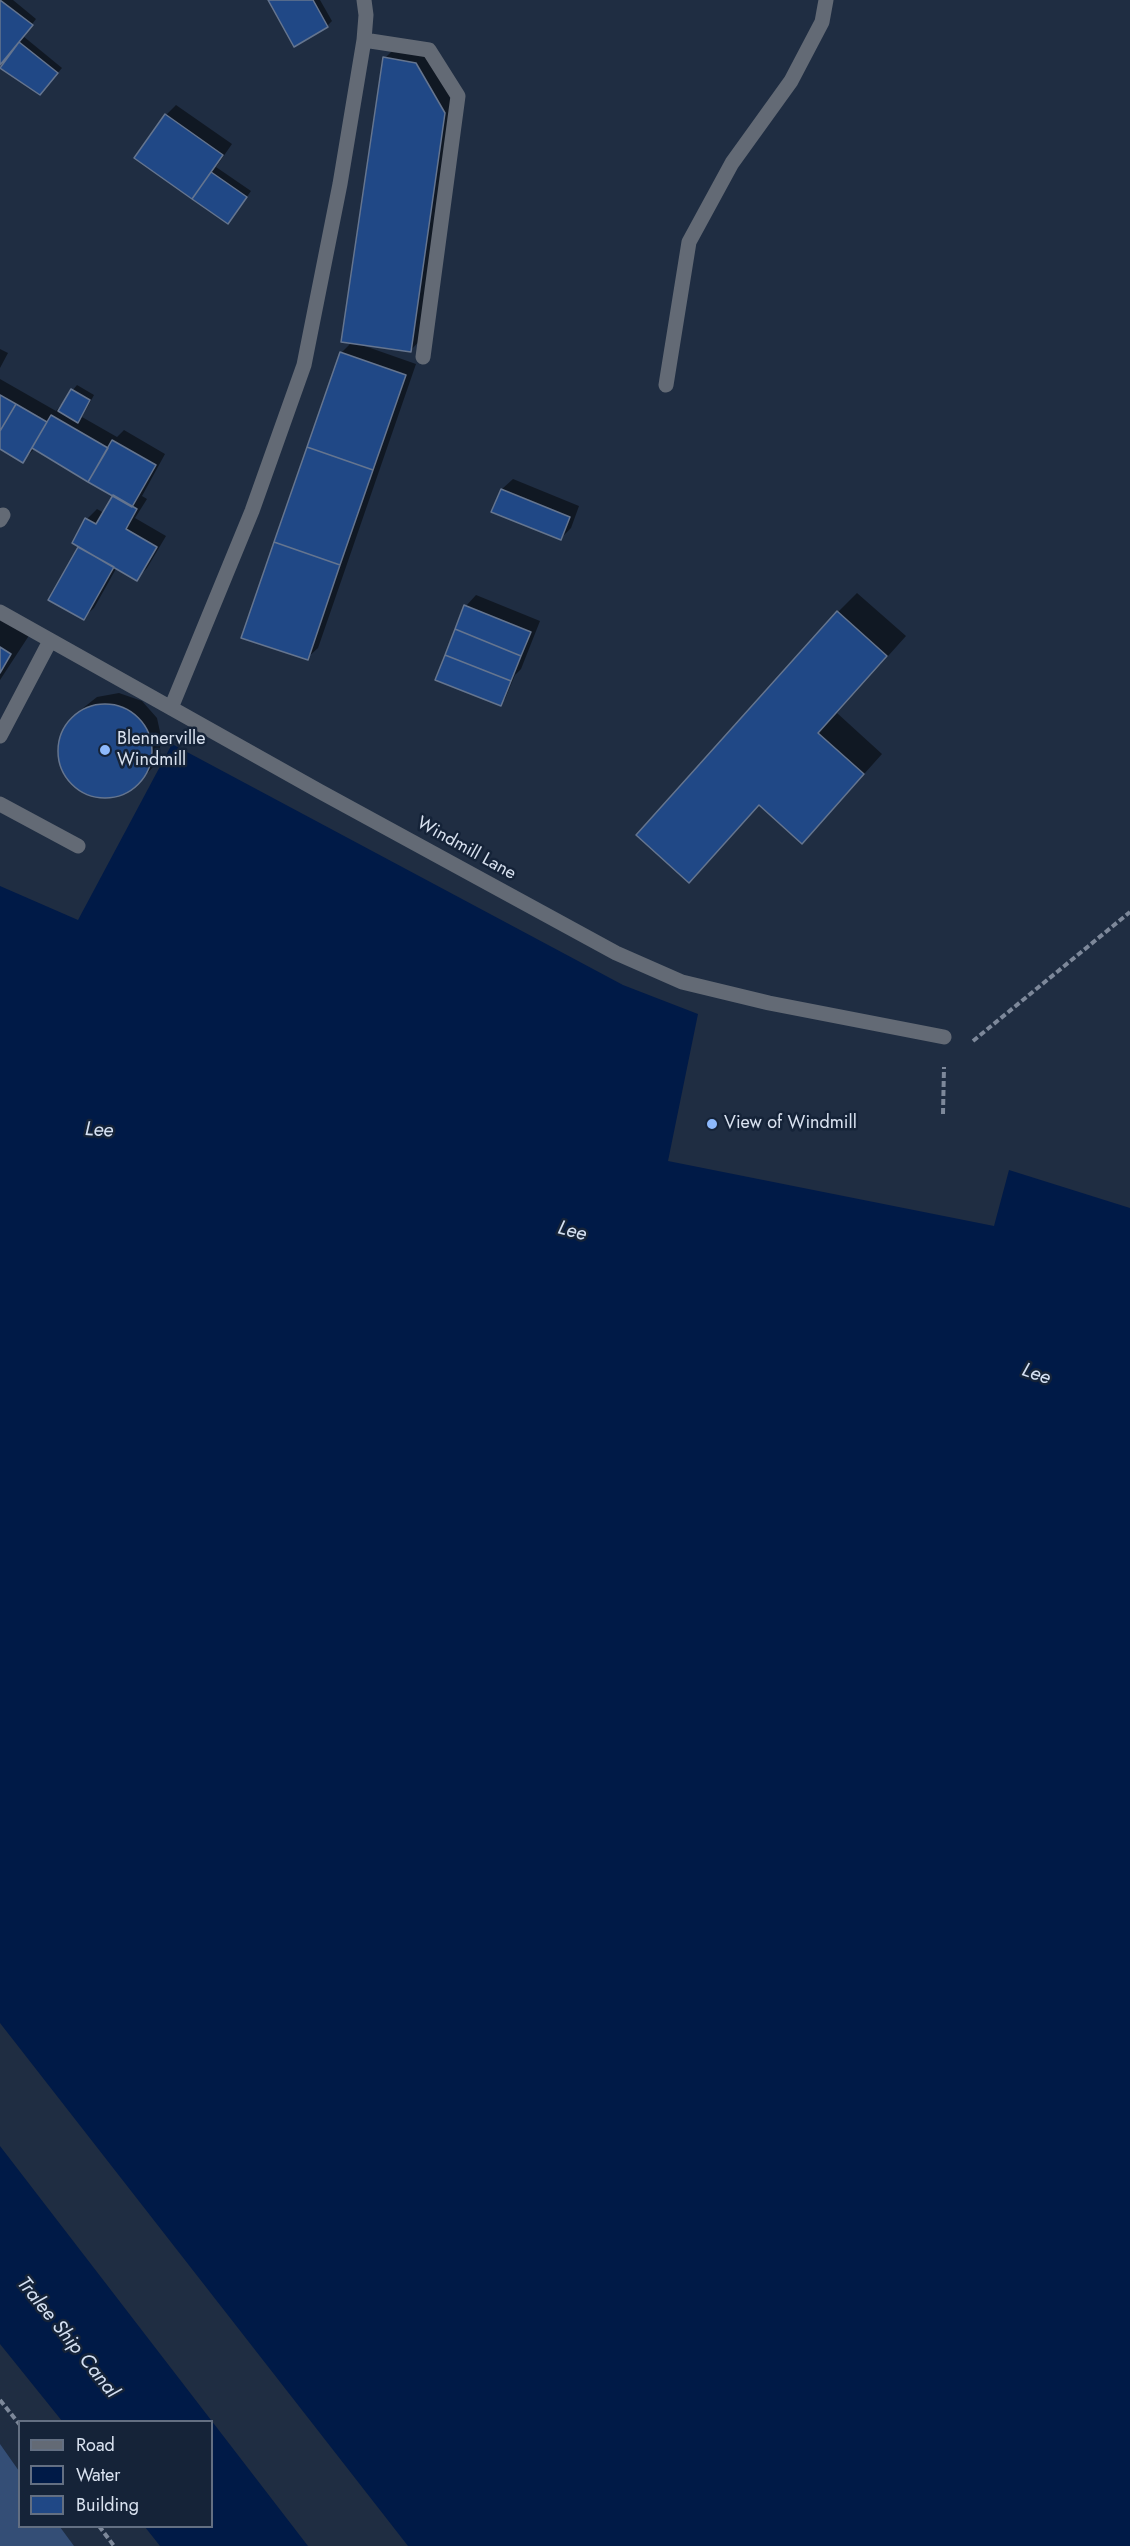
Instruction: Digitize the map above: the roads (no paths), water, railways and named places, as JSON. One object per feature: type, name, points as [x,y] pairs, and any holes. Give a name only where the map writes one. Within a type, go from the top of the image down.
[{"type":"street","points":[[171,708],[252,511],[304,365],[340,184],[364,40],[366,15],[364,0]]},
{"type":"street","points":[[666,385],[689,242],[732,163],[790,81],[822,22],[826,0]]},
{"type":"street","points":[[364,40],[429,50],[458,96],[423,357]]},
{"type":"street","name":"Windmill Lane","points":[[0,612],[616,953],[682,982],[770,1003],[945,1037]]},
{"type":"street","points":[[0,736],[50,641]]},
{"type":"street","points":[[0,804],[78,846]]},
{"type":"water","name":"Lee","points":[[172,744],[623,985],[698,1014],[668,1161],[994,1226],[1009,1170],[1130,1208],[1130,2546],[408,2546],[0,2023],[0,886],[78,920]]},
{"type":"water","name":"Tralee Ship Canal","points":[[0,2146],[211,2420],[61,2420],[0,2344]]},
{"type":"water","points":[[213,2423],[308,2546],[160,2546],[146,2528],[213,2528]]},
{"type":"place","name":"Blennerville Windmill","points":[[105,750]]},
{"type":"place","name":"View of Windmill","points":[[712,1124]]}]
